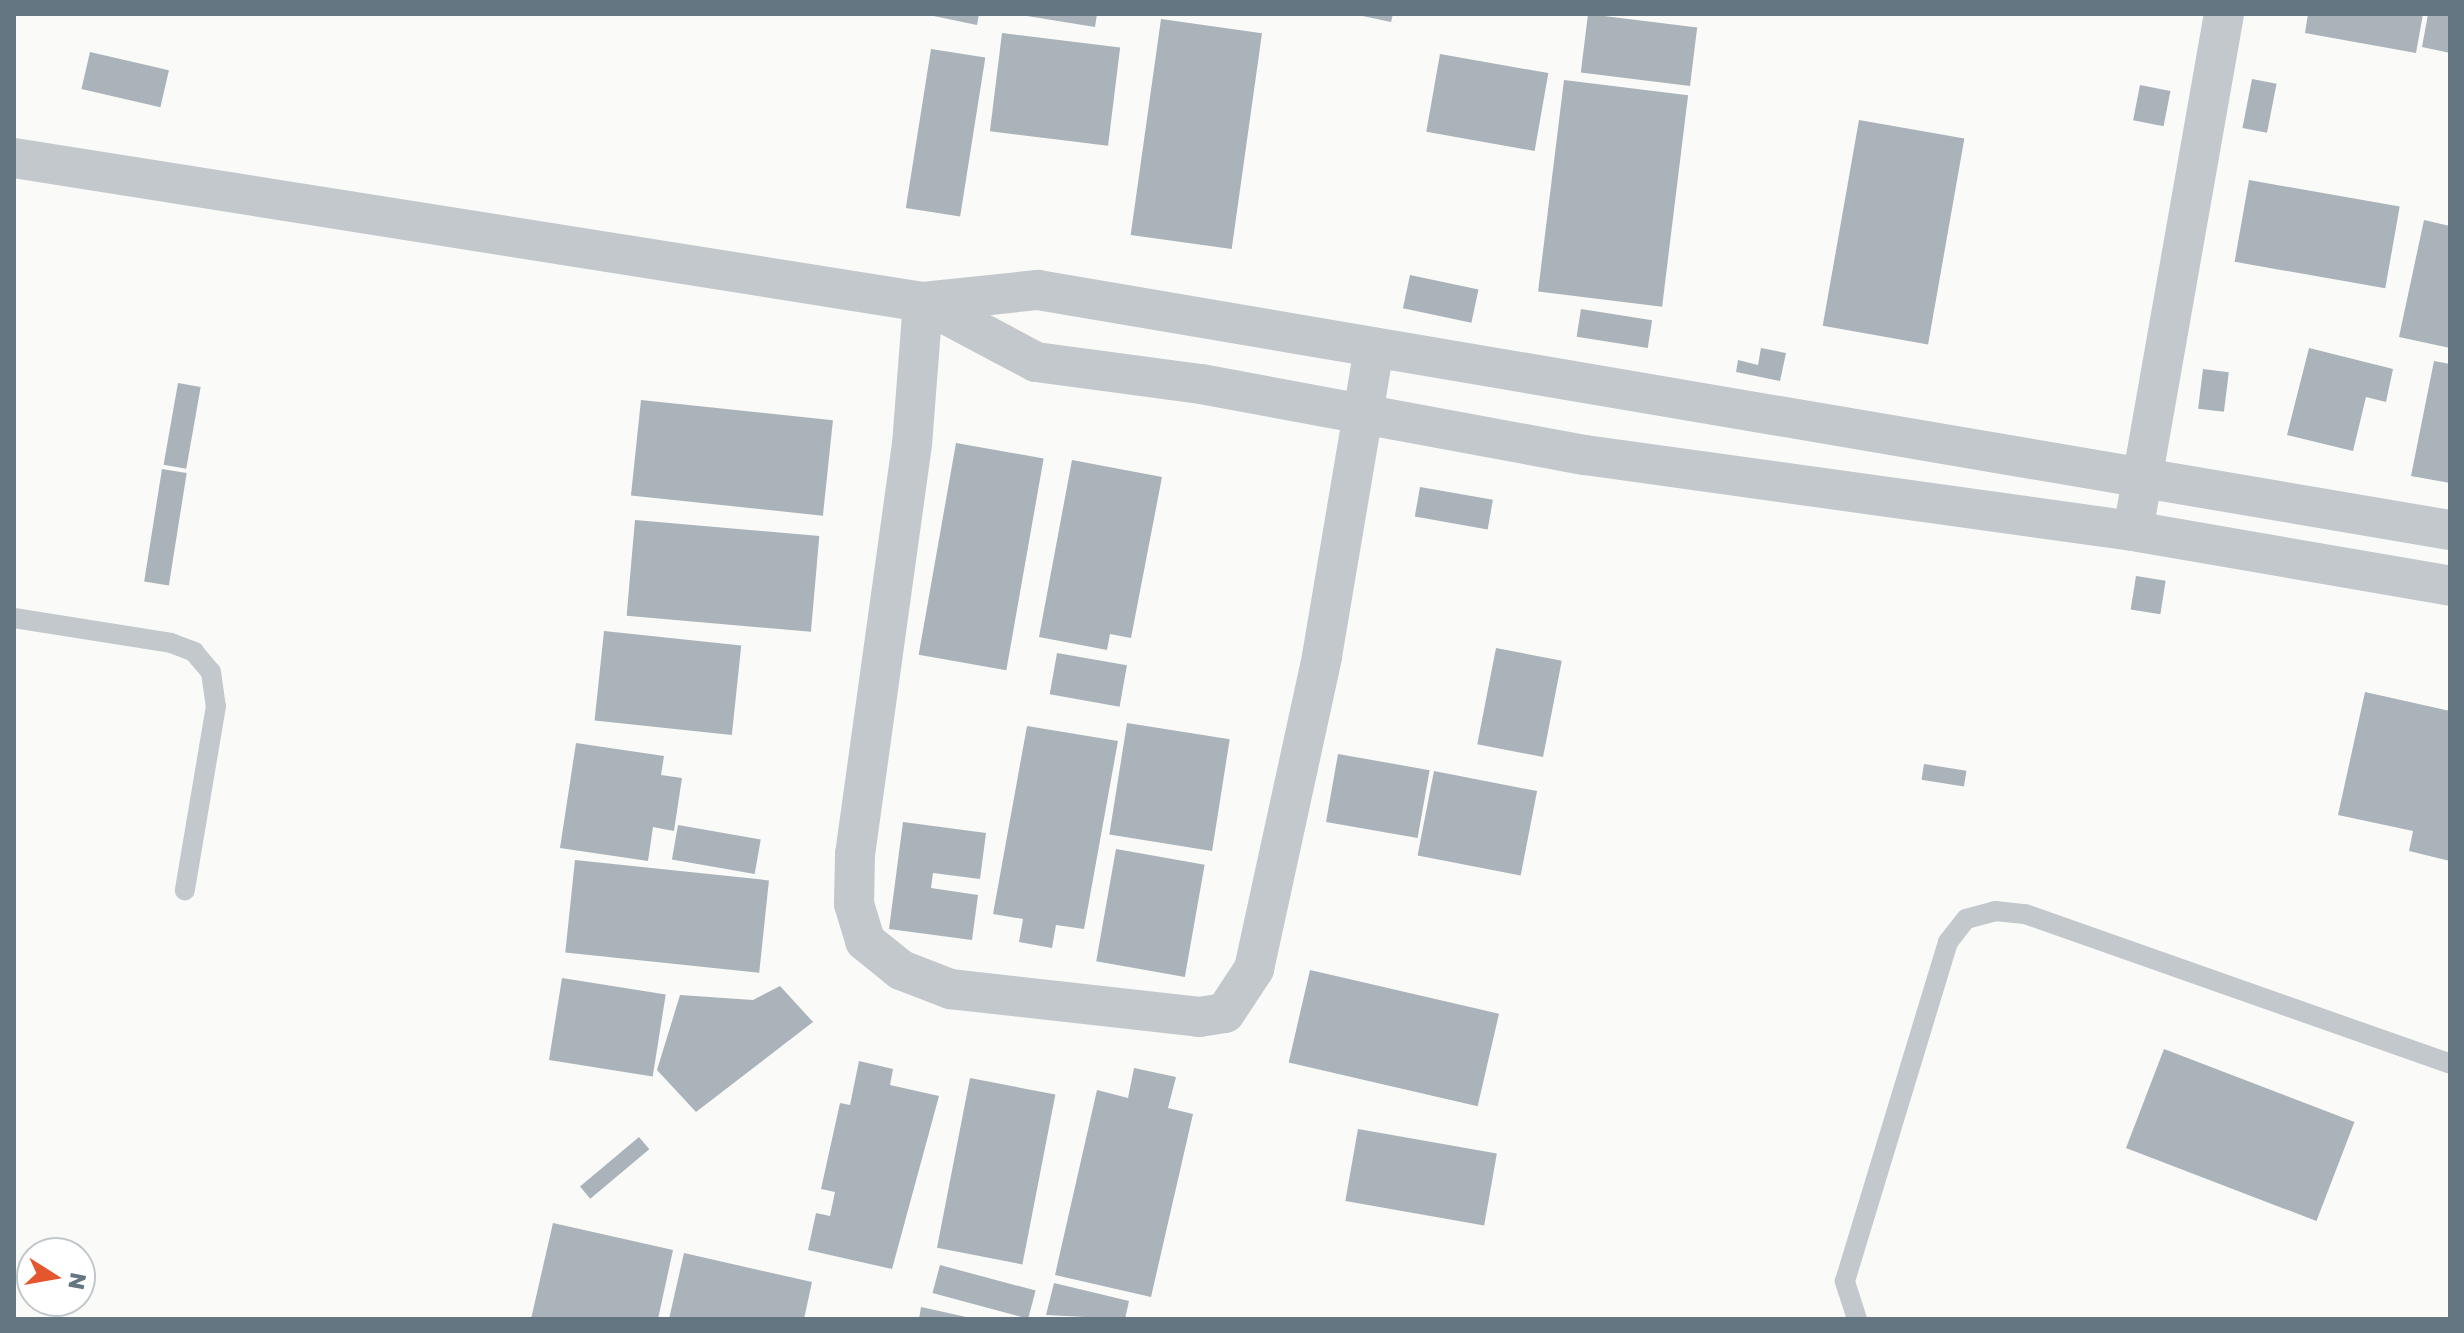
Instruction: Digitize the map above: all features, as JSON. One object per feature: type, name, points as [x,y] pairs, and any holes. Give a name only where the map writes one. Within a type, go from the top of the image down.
[{"type":"street","points":[[2133,531],[2224,14]]},
{"type":"street","points":[[14,158],[923,302],[1038,290],[1596,390],[2143,472],[2450,530]]},
{"type":"street","points":[[923,302],[854,904],[865,941],[901,970],[950,989],[1199,1017],[1225,1013],[1254,969],[1322,656],[1374,349]]},
{"type":"street","points":[[923,302],[1036,362],[1363,412],[1585,455],[2133,531],[2450,586]]},
{"type":"lane","points":[[14,618],[171,643],[194,652],[211,672],[216,706],[185,890]]},
{"type":"lane","points":[[1857,1319],[1845,1281],[1948,942],[1966,919],[1995,911],[2025,914],[2450,1064]]},
{"type":"building","points":[[924,14],[979,14],[977,25]]},
{"type":"building","points":[[1015,14],[1097,14],[1095,27]]},
{"type":"building","points":[[1353,14],[1393,14],[1391,22]]},
{"type":"building","points":[[1588,14],[1697,27],[1690,86],[1581,73]]},
{"type":"building","points":[[2308,14],[2423,14],[2416,53],[2305,33]]},
{"type":"building","points":[[2428,14],[2450,14],[2450,53],[2422,47]]},
{"type":"building","points":[[1161,19],[1262,33],[1232,249],[1131,235]]},
{"type":"building","points":[[1002,33],[1120,48],[1108,146],[990,131]]},
{"type":"building","points":[[931,49],[985,58],[960,217],[906,208]]},
{"type":"building","points":[[90,52],[169,70],[160,107],[81,89]]},
{"type":"building","points":[[1440,54],[1548,73],[1535,151],[1426,132]]},
{"type":"building","points":[[2252,79],[2277,84],[2267,133],[2242,128]]},
{"type":"building","points":[[1564,80],[1688,95],[1662,307],[1538,291]]},
{"type":"building","points":[[2140,85],[2170,91],[2164,126],[2133,120]]},
{"type":"building","points":[[1859,120],[1964,139],[1928,344],[1823,326]]},
{"type":"building","points":[[2249,180],[2400,207],[2385,288],[2235,262]]},
{"type":"building","points":[[2424,220],[2450,226],[2450,348],[2399,337]]},
{"type":"building","points":[[1410,275],[1478,290],[1471,323],[1403,308]]},
{"type":"building","points":[[1581,309],[1652,320],[1648,348],[1577,337]]},
{"type":"building","points":[[1761,348],[1786,353],[1780,381],[1736,372],[1738,360],[1758,365]]},
{"type":"building","points":[[2309,348],[2393,369],[2386,402],[2366,397],[2353,451],[2287,435]]},
{"type":"building","points":[[2434,361],[2450,364],[2450,483],[2411,476]]},
{"type":"building","points":[[2203,369],[2229,372],[2224,412],[2198,409]]},
{"type":"building","points":[[178,383],[201,387],[186,469],[164,465]]},
{"type":"building","points":[[641,400],[833,420],[823,516],[631,495]]},
{"type":"building","points":[[956,443],[1044,458],[1006,670],[919,655]]},
{"type":"building","points":[[1072,460],[1162,477],[1131,638],[1110,634],[1107,650],[1039,637]]},
{"type":"building","points":[[162,469],[187,473],[169,586],[144,582]]},
{"type":"building","points":[[1420,487],[1493,500],[1488,529],[1415,517]]},
{"type":"building","points":[[635,520],[819,536],[811,632],[627,616]]},
{"type":"building","points":[[2136,576],[2166,581],[2160,614],[2131,610]]},
{"type":"building","points":[[604,631],[741,645],[732,735],[595,721]]},
{"type":"building","points":[[1496,648],[1562,661],[1543,757],[1477,744]]},
{"type":"building","points":[[1057,653],[1127,665],[1120,707],[1050,694]]},
{"type":"building","points":[[2365,692],[2450,711],[2450,861],[2409,851],[2413,831],[2338,815]]},
{"type":"building","points":[[1127,723],[1230,739],[1212,851],[1109,835]]},
{"type":"building","points":[[1027,726],[1118,741],[1084,929],[1056,925],[1052,948],[1019,942],[1023,919],[993,914]]},
{"type":"building","points":[[576,743],[664,756],[661,775],[682,778],[674,831],[653,827],[648,861],[560,848]]},
{"type":"building","points":[[1338,754],[1430,770],[1418,838],[1326,822]]},
{"type":"building","points":[[1924,764],[1966,771],[1964,787],[1921,780]]},
{"type":"building","points":[[1434,771],[1537,791],[1521,875],[1418,855]]},
{"type":"building","points":[[903,822],[986,833],[980,879],[933,873],[931,888],[978,895],[972,940],[889,929]]},
{"type":"building","points":[[678,825],[761,840],[755,874],[672,859]]},
{"type":"building","points":[[1116,849],[1205,865],[1185,977],[1096,961]]},
{"type":"building","points":[[575,860],[769,880],[759,973],[565,952]]},
{"type":"building","points":[[1310,970],[1499,1014],[1478,1106],[1289,1063]]},
{"type":"building","points":[[562,978],[666,994],[653,1076],[549,1060]]},
{"type":"building","points":[[780,986],[813,1022],[696,1112],[657,1070],[680,995],[753,1000]]},
{"type":"building","points":[[2164,1049],[2354,1122],[2316,1221],[2126,1148]]},
{"type":"building","points":[[859,1061],[893,1069],[890,1085],[939,1096],[892,1269],[808,1250],[816,1213],[830,1216],[835,1192],[821,1189],[840,1103],[850,1105]]},
{"type":"building","points":[[1134,1068],[1176,1077],[1168,1108],[1193,1114],[1151,1297],[1055,1275],[1097,1090],[1128,1098]]},
{"type":"building","points":[[970,1078],[1055,1095],[1022,1264],[937,1248]]},
{"type":"building","points":[[1358,1129],[1497,1153],[1484,1225],[1345,1201]]},
{"type":"building","points":[[639,1137],[649,1149],[590,1199],[580,1186]]},
{"type":"building","points":[[553,1223],[673,1250],[658,1319],[531,1319]]},
{"type":"building","points":[[684,1253],[812,1282],[804,1319],[669,1319]]},
{"type":"building","points":[[940,1265],[1036,1291],[1028,1319],[932,1293]]},
{"type":"building","points":[[1054,1283],[1129,1301],[1125,1319],[1046,1315]]},
{"type":"building","points":[[921,1307],[971,1318],[971,1319],[919,1319]]}]
